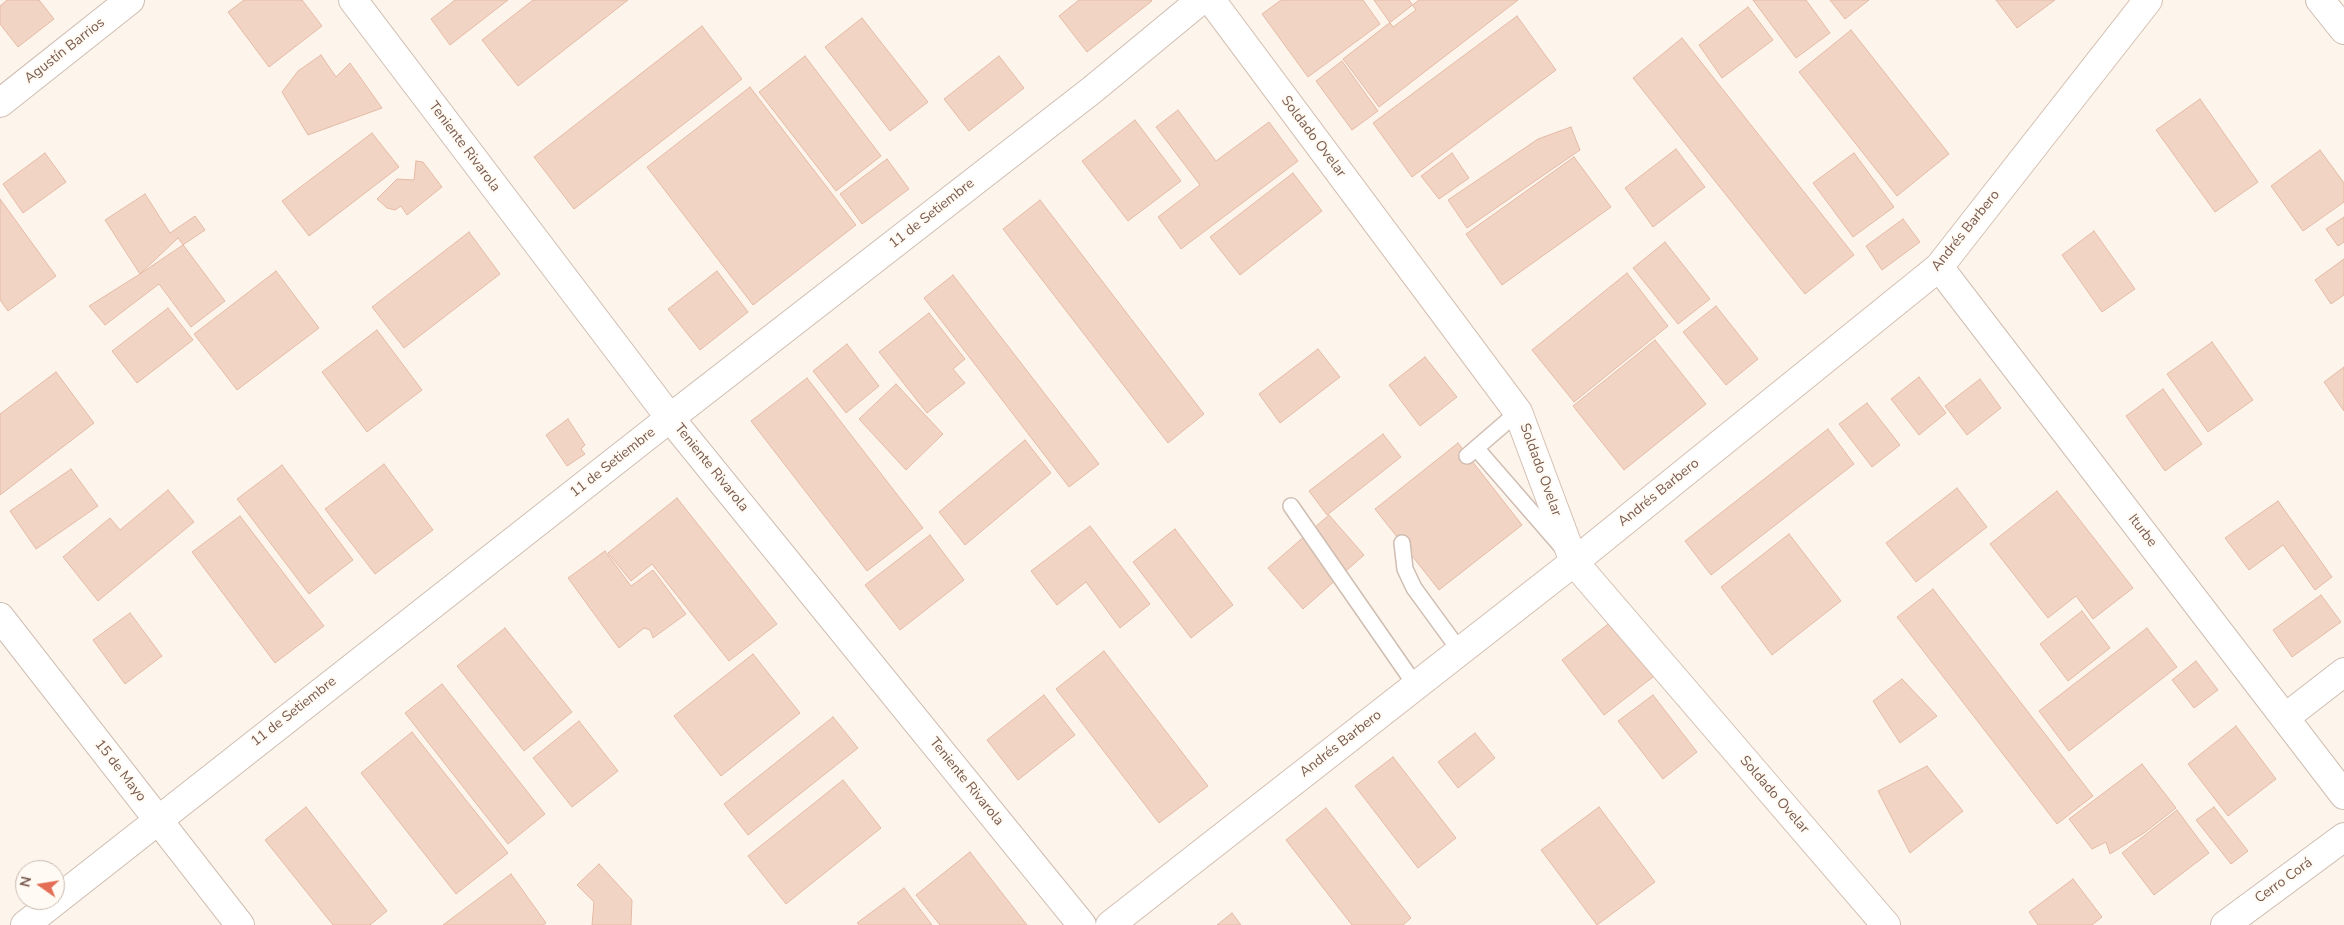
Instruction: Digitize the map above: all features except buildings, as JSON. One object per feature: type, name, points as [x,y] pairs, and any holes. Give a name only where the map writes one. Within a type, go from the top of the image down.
[{"type":"street","name":"Agustín Barrios","points":[[0,102],[130,0]]},
{"type":"street","name":"Teniente Rivarola","points":[[352,0],[670,418],[1082,925]]},
{"type":"street","name":"11 de Setiembre","points":[[25,925],[670,418],[1092,90],[1201,0]]},
{"type":"street","name":"Soldado Ovelar","points":[[1211,0],[1518,412],[1574,562],[1886,925]]},
{"type":"street","name":"Andrés Barbero","points":[[1110,925],[1574,562],[1940,267],[2148,0]]},
{"type":"street","points":[[2320,0],[2344,30]]},
{"type":"street","name":"Iturbe","points":[[1940,267],[2344,795]]},
{"type":"street","name":"15 de Mayo","points":[[0,617],[240,925]]},
{"type":"street","points":[[2286,717],[2344,672]]},
{"type":"street","name":"Cerro Corá","points":[[2225,925],[2344,837]]},
{"type":"lane","points":[[1518,412],[1472,452],[1574,562]]},
{"type":"lane","points":[[1291,506],[1416,686]]},
{"type":"lane","points":[[1402,543],[1405,569],[1414,588],[1460,651]]}]
